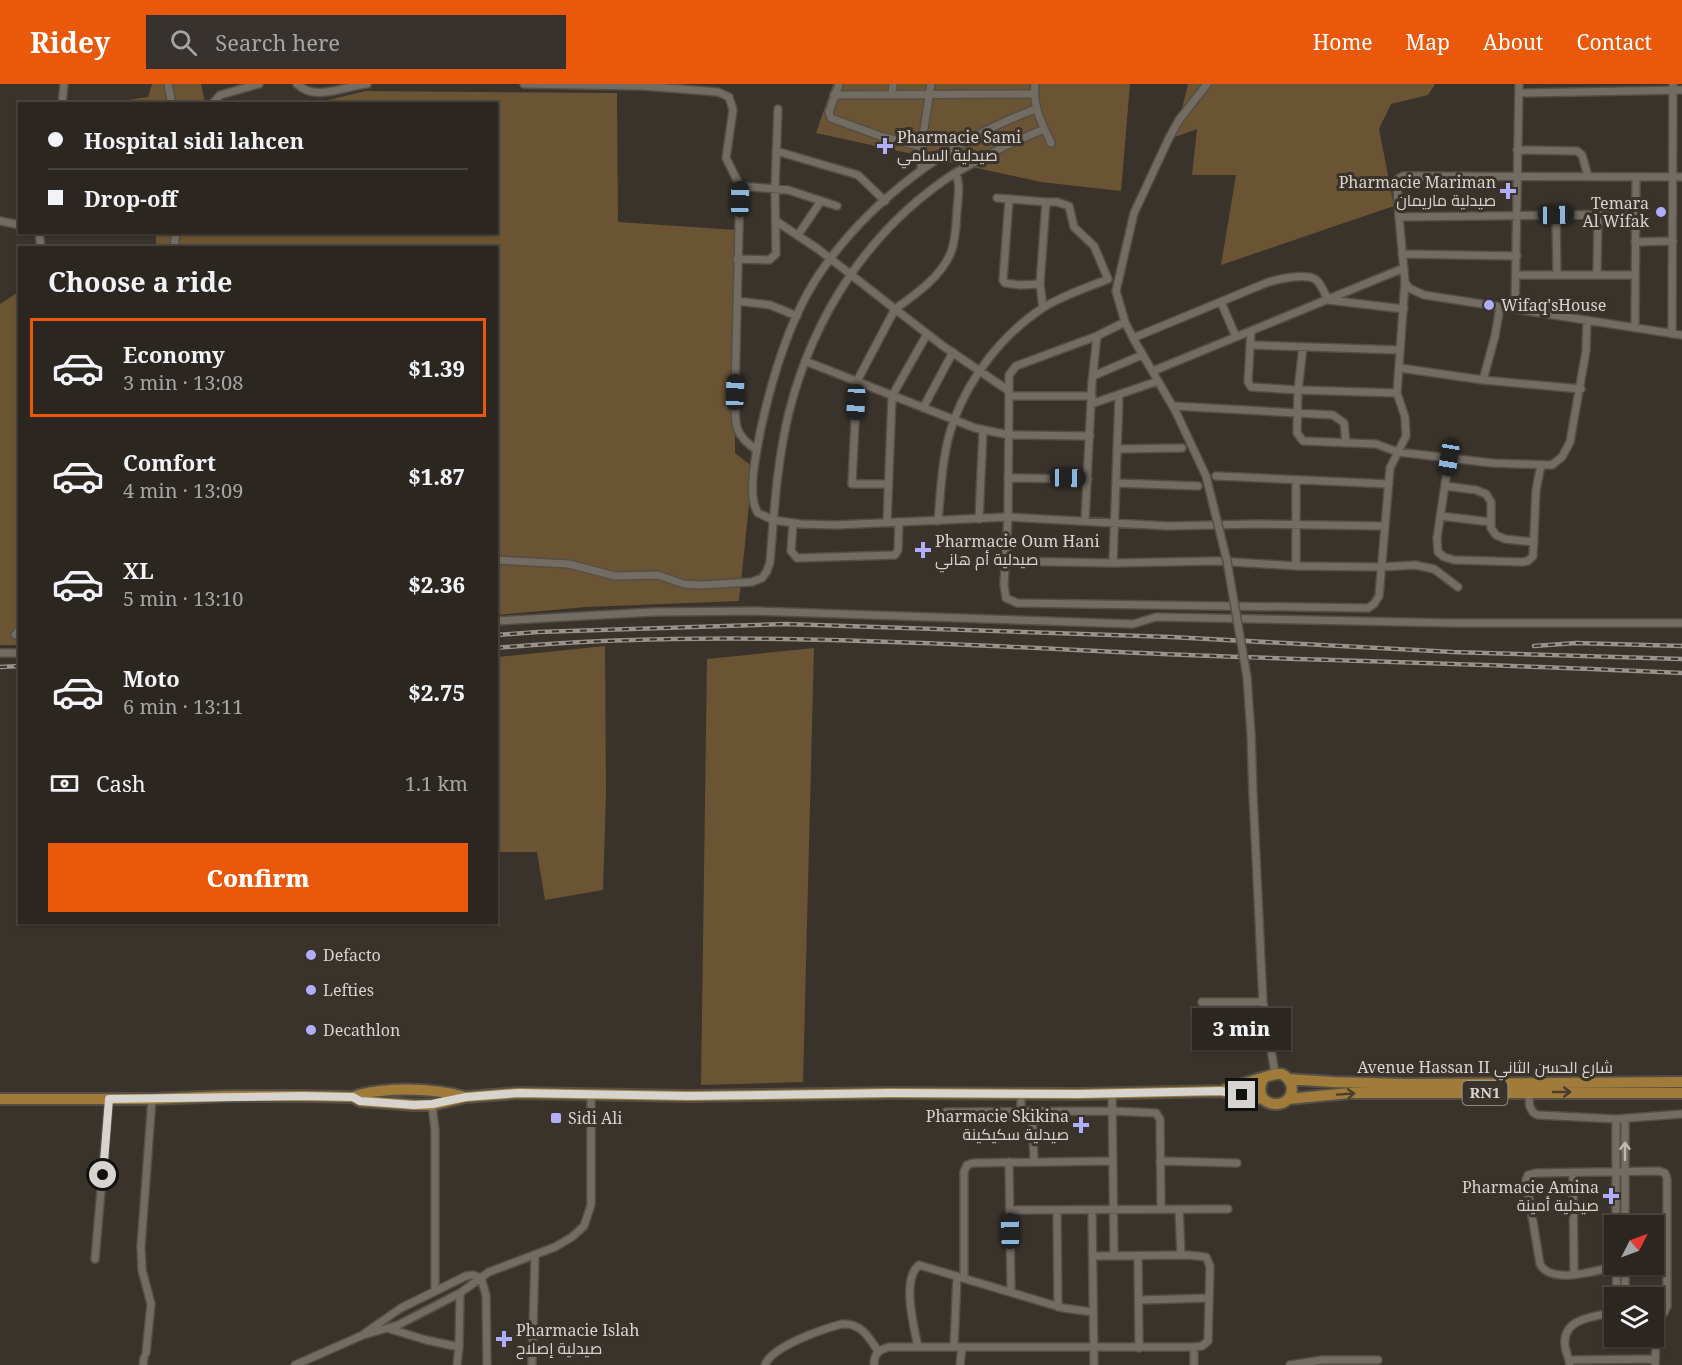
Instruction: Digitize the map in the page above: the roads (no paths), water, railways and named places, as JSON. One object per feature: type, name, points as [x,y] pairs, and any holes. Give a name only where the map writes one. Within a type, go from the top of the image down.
[{"type":"main road","name":"RN1","points":[[1221,1091],[1263,1079],[1269,1074],[1282,1074],[1288,1079]]},
{"type":"main road","points":[[1263,1079],[1260,1085],[1263,1099]]},
{"type":"main road","points":[[1288,1079],[1291,1092],[1288,1099]]},
{"type":"main road","name":"Avenue Hassan II شارع الحسن الثاني","points":[[1288,1079],[1406,1084],[1682,1082]]},
{"type":"main road","name":"RN1","points":[[353,1097],[364,1093],[399,1089],[432,1090],[466,1097]]},
{"type":"main road","points":[[396,1102],[395,1093],[399,1089]]},
{"type":"main road","points":[[432,1090],[436,1096],[432,1104]]},
{"type":"main road","name":"RN1","points":[[0,1099],[353,1097],[369,1102],[414,1105],[466,1097],[518,1093],[689,1096],[1221,1091],[1263,1099],[1276,1105],[1288,1099]]},
{"type":"main road","name":"Avenue Hassan II شارع الحسن الثاني","points":[[1288,1099],[1350,1093],[1682,1093]]},
{"type":"street","points":[[62,102],[64,84]]},
{"type":"street","points":[[168,84],[172,102]]},
{"type":"street","points":[[214,102],[220,95],[259,84]]},
{"type":"street","points":[[297,84],[315,93],[367,84]]},
{"type":"street","points":[[524,84],[642,86],[727,95],[732,101],[733,110],[726,158],[740,186],[736,425],[741,437],[757,450]]},
{"type":"street","points":[[839,84],[829,112],[834,120],[880,136],[922,147]]},
{"type":"street","points":[[892,93],[893,84]]},
{"type":"street","points":[[921,170],[931,84]]},
{"type":"street","points":[[1035,84],[1036,109],[1051,143]]},
{"type":"street","points":[[1207,84],[1179,120],[1134,213],[1116,291],[1125,322],[1174,409],[1206,476],[1227,561],[1246,676],[1263,1002],[1275,1073]]},
{"type":"street","points":[[1515,309],[1519,84]]},
{"type":"street","points":[[1519,93],[1673,87],[1682,90]]},
{"type":"street","points":[[1672,334],[1673,87]]},
{"type":"street","points":[[834,94],[1034,94]]},
{"type":"street","points":[[737,259],[765,260],[773,258],[776,250],[775,188],[778,109]]},
{"type":"street","points":[[1036,109],[985,130],[944,153],[885,201],[830,258],[815,281],[789,333],[769,396],[757,450],[753,501],[754,507],[762,517],[793,523],[836,525],[1008,517],[1168,526],[1385,526]]},
{"type":"street","points":[[498,560],[569,564],[615,576],[658,575],[684,584],[752,582],[762,578],[770,562],[783,440],[789,413],[805,361],[830,306],[851,274],[888,227],[908,208],[955,173],[1003,147],[1044,129]]},
{"type":"street","points":[[1517,150],[1577,151],[1582,155],[1588,176]]},
{"type":"street","points":[[776,151],[858,175],[885,201]]},
{"type":"street","points":[[888,484],[852,484],[857,381],[895,309],[912,297],[945,265],[952,250],[958,193],[955,173]]},
{"type":"street","points":[[1125,322],[1097,336],[1016,366],[1009,375],[1008,517],[1004,593],[1008,600],[1017,603],[1363,608],[1372,606],[1379,596],[1390,468],[1404,443],[1406,426],[1397,393],[1405,282],[1397,182],[1403,176],[1682,177]]},
{"type":"street","points":[[1635,328],[1636,177]]},
{"type":"street","points":[[740,186],[775,188],[837,206]]},
{"type":"street","points":[[938,521],[942,478],[954,421],[979,372],[1015,329],[1043,308],[1108,279],[1094,246],[1074,227],[1069,206],[1057,202],[997,198]]},
{"type":"street","points":[[1009,200],[1003,280],[1012,285],[1040,284]]},
{"type":"street","points":[[798,235],[821,201]]},
{"type":"street","points":[[1043,308],[1040,284],[1046,202]]},
{"type":"street","points":[[1597,275],[1598,214]]},
{"type":"street","points":[[1399,218],[1635,214]]},
{"type":"street","points":[[1556,215],[1557,275]]},
{"type":"street","points":[[0,221],[18,225]]},
{"type":"street","points":[[776,221],[830,258],[927,334],[1009,393],[1092,396]]},
{"type":"street","points":[[1635,242],[1673,242]]},
{"type":"street","points":[[1402,254],[1517,256]]},
{"type":"street","points":[[1152,371],[1404,268]]},
{"type":"street","points":[[1517,275],[1635,275]]},
{"type":"street","points":[[1133,338],[1272,281],[1313,278],[1318,282],[1328,300]]},
{"type":"street","points":[[1405,282],[1409,288],[1424,295],[1682,335]]},
{"type":"street","points":[[1328,300],[1404,309]]},
{"type":"street","points":[[737,302],[770,304],[797,316]]},
{"type":"street","points":[[1221,302],[1236,337]]},
{"type":"street","points":[[1483,380],[1500,307]]},
{"type":"street","points":[[1303,347],[1298,390],[1297,435],[1303,441],[1376,444],[1398,452],[1492,463],[1552,465],[1562,457],[1570,442],[1581,389],[1587,320]]},
{"type":"street","points":[[1251,331],[1249,385],[1258,388],[1397,393]]},
{"type":"street","points":[[886,523],[892,396],[927,334]]},
{"type":"street","points":[[1085,521],[1097,336]]},
{"type":"street","points":[[1250,345],[1400,350]]},
{"type":"street","points":[[923,408],[953,352]]},
{"type":"street","points":[[1093,376],[1142,355]]},
{"type":"street","points":[[805,361],[954,421],[983,430],[1009,435],[1090,436]]},
{"type":"street","points":[[1400,368],[1483,380],[1581,389]]},
{"type":"street","points":[[1091,405],[1158,381]]},
{"type":"street","points":[[1113,563],[1119,396]]},
{"type":"street","points":[[1174,409],[1333,415],[1339,417],[1344,423],[1346,443]]},
{"type":"street","points":[[979,519],[983,430]]},
{"type":"street","points":[[1117,449],[1182,448]]},
{"type":"street","points":[[1449,458],[1437,538],[1438,552],[1444,557],[1474,561],[1528,561],[1533,556],[1536,490],[1541,465]]},
{"type":"street","points":[[1216,476],[1389,484]]},
{"type":"street","points":[[1008,478],[1088,479]]},
{"type":"street","points":[[1296,481],[1296,566]]},
{"type":"street","points":[[1116,483],[1198,486]]},
{"type":"street","points":[[1445,486],[1476,490],[1486,494],[1491,502],[1491,528],[1496,535],[1505,539],[1534,542]]},
{"type":"street","points":[[1440,516],[1491,522]]},
{"type":"street","points":[[793,523],[791,551],[797,558],[896,555],[898,522]]},
{"type":"street","points":[[1006,561],[1113,563],[1217,561],[1296,566],[1381,567],[1415,565],[1434,569],[1458,587]]},
{"type":"street","points":[[498,621],[653,612],[757,611],[1132,624],[1156,617],[1454,623],[1682,623]]},
{"type":"street","points":[[0,653],[18,653]]},
{"type":"street","points":[[1202,1002],[1263,1002]]},
{"type":"street","points":[[1529,1092],[1530,1108],[1535,1115],[1621,1118],[1682,1114]]},
{"type":"street","points":[[1021,1093],[1021,1112]]},
{"type":"street","points":[[1112,1093],[1114,1256]]},
{"type":"street","points":[[295,1365],[363,1335],[390,1329],[460,1293],[497,1269],[535,1255],[572,1237],[588,1219],[592,1193],[591,1095]]},
{"type":"street","points":[[95,1259],[109,1099]]},
{"type":"street","points":[[144,1359],[151,1304],[141,1259],[152,1099]]},
{"type":"street","points":[[432,1104],[435,1130],[435,1290]]},
{"type":"street","points":[[946,1112],[1112,1111],[1158,1114],[1160,1119],[1161,1209]]},
{"type":"street","points":[[1032,1112],[1034,1161]]},
{"type":"street","points":[[1616,1215],[1616,1171],[1621,1118]]},
{"type":"street","points":[[1621,1118],[1625,1171],[1625,1215]]},
{"type":"street","points":[[960,1365],[958,1347],[964,1168],[973,1163],[1112,1161]]},
{"type":"street","points":[[1161,1161],[1237,1163]]},
{"type":"street","points":[[1009,1162],[1011,1292]]},
{"type":"street","points":[[1604,1268],[1574,1274],[1553,1275],[1545,1272],[1540,1264],[1526,1180],[1528,1175],[1533,1173],[1659,1171],[1667,1176],[1667,1306],[1664,1313]]},
{"type":"street","points":[[1574,1172],[1574,1274]]},
{"type":"street","points":[[1179,1209],[1180,1255]]},
{"type":"street","points":[[1010,1210],[1228,1209]]},
{"type":"street","points":[[1092,1210],[1094,1365]]},
{"type":"street","points":[[1057,1211],[1058,1307]]},
{"type":"street","points":[[532,1365],[535,1255]]},
{"type":"street","points":[[873,1365],[874,1356],[878,1351],[889,1347],[1194,1347],[1202,1346],[1209,1338],[1210,1266],[1208,1260],[1202,1256],[1180,1255],[1093,1256]]},
{"type":"street","points":[[1138,1256],[1139,1348]]},
{"type":"street","points":[[918,1347],[910,1293],[916,1267],[921,1265],[1058,1307],[1093,1312]]},
{"type":"street","points":[[363,1335],[390,1314],[466,1275],[481,1278]]},
{"type":"street","points":[[481,1278],[486,1295],[486,1365]]},
{"type":"street","points":[[457,1365],[460,1293]]},
{"type":"street","points":[[1140,1300],[1209,1298]]},
{"type":"street","points":[[1604,1315],[1576,1322],[1570,1326],[1565,1338],[1569,1362],[1655,1362]]},
{"type":"street","points":[[765,1365],[772,1354],[786,1346],[842,1324],[860,1328],[878,1351]]},
{"type":"street","points":[[390,1329],[459,1347]]},
{"type":"street","points":[[1194,1347],[1194,1365]]},
{"type":"street","points":[[1290,1365],[1322,1360],[1378,1360]]},
{"type":"railway","points":[[498,635],[786,624],[1171,637],[1453,652],[1682,659]]},
{"type":"railway","points":[[498,648],[657,639],[818,640],[1682,673]]},
{"type":"railway","points":[[1534,646],[1576,643],[1682,646]]},
{"type":"railway","points":[[0,667],[18,666]]},
{"type":"place","name":"Pharmacie Sami صيدلية السامي","points":[[885,146]]},
{"type":"place","name":"Pharmacie Mariman صيدلية ماريمان","points":[[1508,191]]},
{"type":"place","name":"Temara Al Wifak","points":[[1661,212]]},
{"type":"place","name":"Wifaq'sHouse","points":[[1489,305]]},
{"type":"place","name":"Pharmacie Oum Hani صيدلية أم هاني","points":[[923,550]]},
{"type":"place","name":"Defacto","points":[[311,955]]},
{"type":"place","name":"Lefties","points":[[311,990]]},
{"type":"place","name":"Decathlon","points":[[311,1030]]},
{"type":"place","name":"Sidi Ali","points":[[556,1118]]},
{"type":"place","name":"Pharmacie Skikina صيدلية سكيكينة","points":[[1081,1125]]},
{"type":"place","name":"Pharmacie Amina صيدلية أمينة","points":[[1611,1196]]},
{"type":"place","name":"Pharmacie Islah صيدلية إصلاح","points":[[504,1339]]}]
